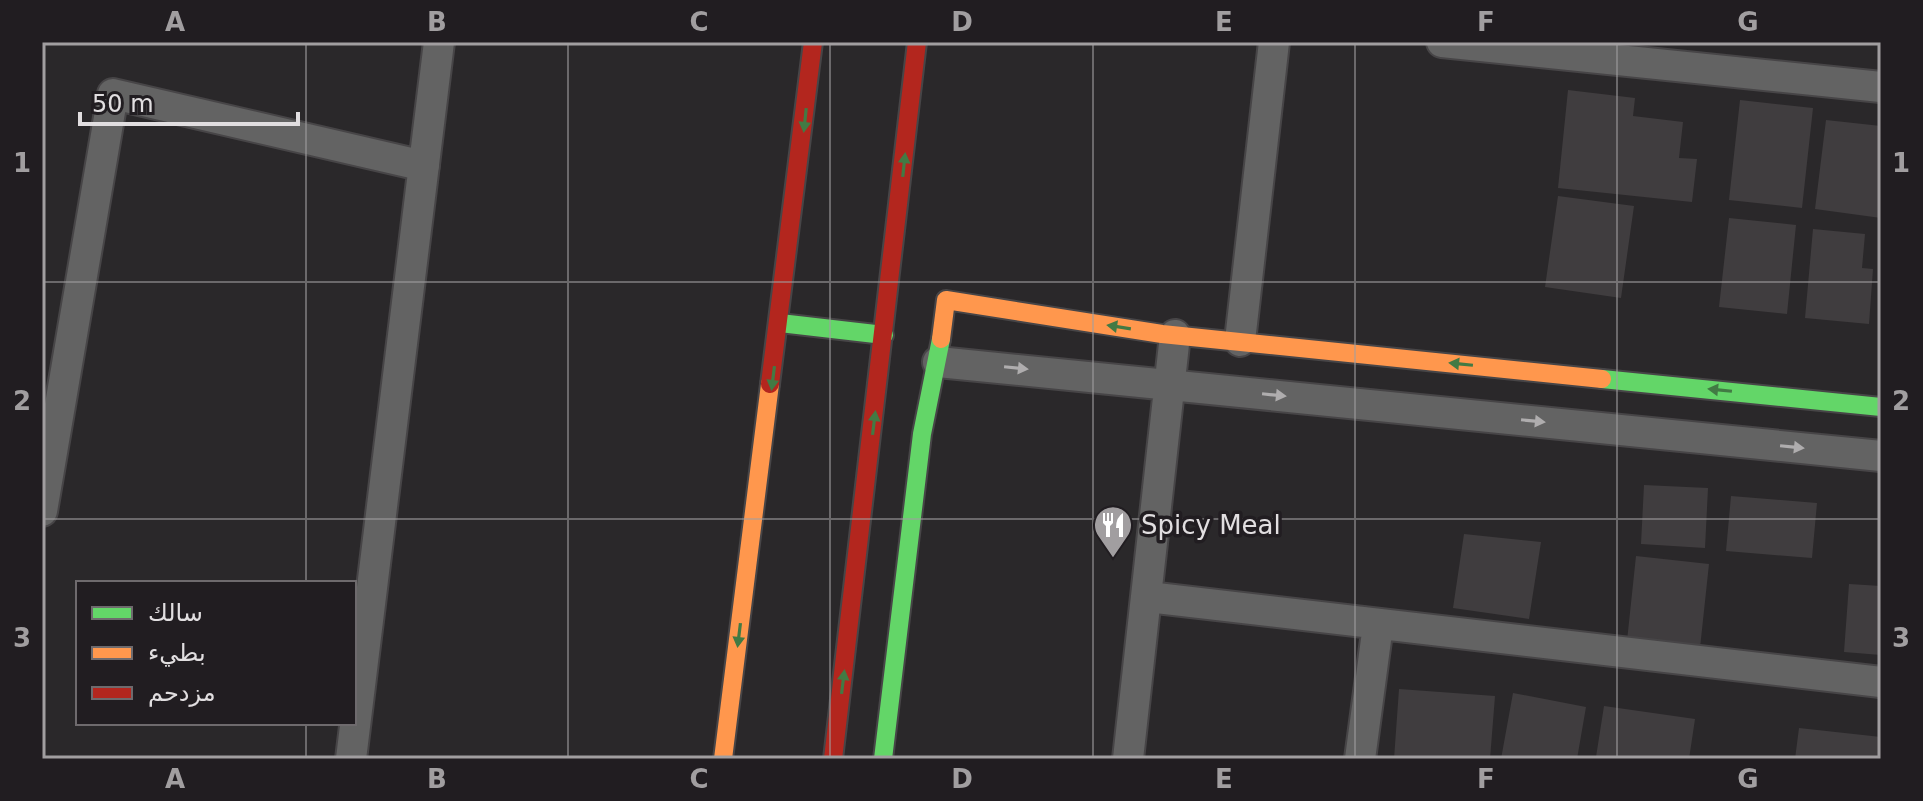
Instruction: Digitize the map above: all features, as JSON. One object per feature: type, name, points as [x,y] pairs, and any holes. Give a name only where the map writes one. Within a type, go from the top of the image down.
[{"type":"street","points":[[356,718],[439,42]]},
{"type":"street","points":[[723,759],[813,42]]},
{"type":"street","points":[[833,759],[917,42]]},
{"type":"street","points":[[1240,341],[1274,42]]},
{"type":"street","points":[[1442,42],[1881,87]]},
{"type":"street","points":[[42,511],[113,94],[424,166]]},
{"type":"street","points":[[883,759],[922,434],[938,362],[946,300],[1175,335],[1881,407]]},
{"type":"street","points":[[780,323],[884,335]]},
{"type":"street","points":[[1128,759],[1175,335]]},
{"type":"street","points":[[938,362],[1881,456]]},
{"type":"street","points":[[1148,597],[1881,682]]},
{"type":"street","points":[[1360,759],[1378,625]]},
{"type":"street","points":[[351,759],[355,725]]},
{"type":"building","points":[[1568,90],[1635,98],[1633,116],[1683,122],[1679,158],[1697,159],[1692,202],[1558,188]]},
{"type":"building","points":[[1740,100],[1813,108],[1802,208],[1729,200]]},
{"type":"building","points":[[1826,120],[1881,126],[1881,218],[1815,209]]},
{"type":"building","points":[[1558,196],[1634,206],[1621,298],[1545,287]]},
{"type":"building","points":[[1729,218],[1796,225],[1787,314],[1719,307]]},
{"type":"building","points":[[1813,229],[1865,234],[1862,268],[1873,269],[1869,324],[1805,318]]},
{"type":"building","points":[[1644,485],[1708,488],[1705,548],[1641,544]]},
{"type":"building","points":[[1731,496],[1817,503],[1812,558],[1726,551]]},
{"type":"building","points":[[1464,534],[1541,542],[1529,619],[1453,608]]},
{"type":"building","points":[[1636,556],[1709,564],[1700,648],[1627,641]]},
{"type":"building","points":[[1849,584],[1881,586],[1881,655],[1844,652]]},
{"type":"building","points":[[1399,689],[1495,696],[1490,759],[1394,759]]},
{"type":"building","points":[[1513,693],[1586,707],[1577,759],[1501,759]]},
{"type":"building","points":[[1604,706],[1695,719],[1689,759],[1596,757]]},
{"type":"building","points":[[1799,728],[1881,737],[1879,759],[1795,759]]},
{"type":"traffic: fast","points":[[780,323],[884,335]]},
{"type":"traffic: fast","points":[[883,759],[922,434],[941,339]]},
{"type":"traffic: fast","points":[[1602,379],[1881,407]]},
{"type":"traffic: slow","points":[[941,339],[946,300],[1162,334],[1602,379]]},
{"type":"traffic: slow","points":[[723,759],[770,384]]},
{"type":"traffic: jam","points":[[770,384],[813,42]]},
{"type":"traffic: jam","points":[[833,759],[917,42]]},
{"type":"place","name":"Spicy Meal","points":[[1113,559]]}]
